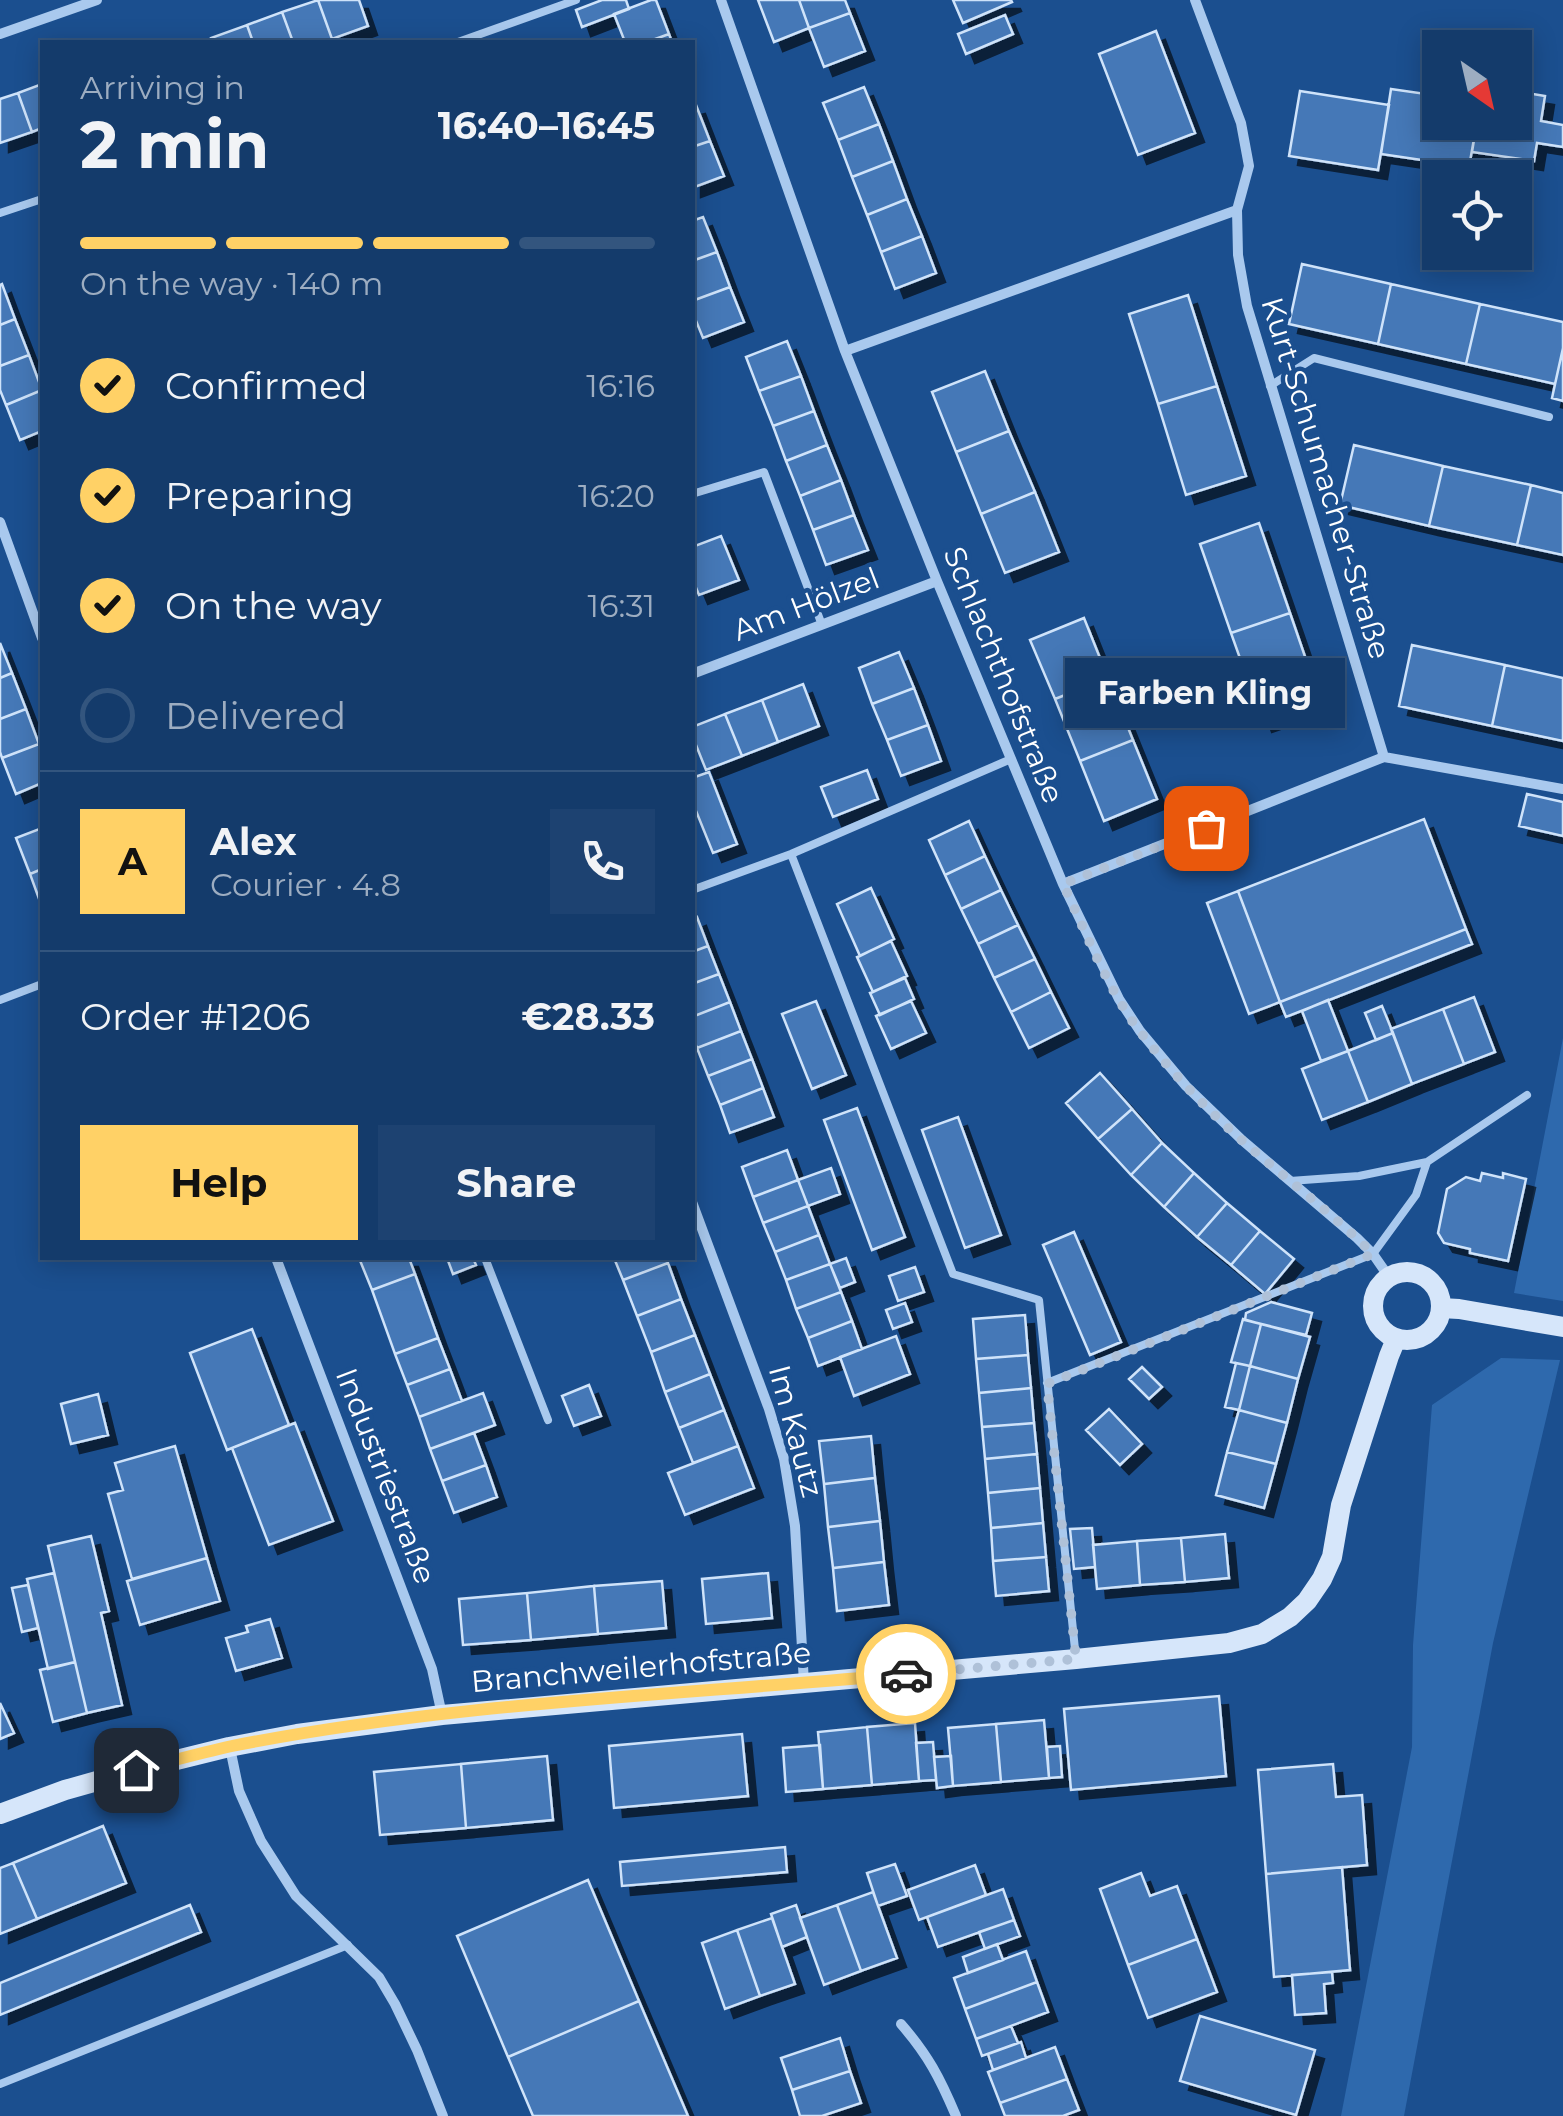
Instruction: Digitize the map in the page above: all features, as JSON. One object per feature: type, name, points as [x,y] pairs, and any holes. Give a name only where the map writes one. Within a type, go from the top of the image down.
[{"type":"street","points":[[0,34],[97,0]]},
{"type":"street","name":"Schlachthofstraße","points":[[721,0],[845,351],[1063,884],[1119,998],[1140,1031],[1186,1086],[1373,1254],[1389,1277]]},
{"type":"street","name":"Kurt-Schumacher-Straße","points":[[1195,0],[1241,124],[1249,166],[1237,210],[1244,289],[1384,757]]},
{"type":"street","points":[[845,351],[1237,210]]},
{"type":"street","points":[[0,522],[40,632]]},
{"type":"street","name":"Am Hölzel","points":[[695,673],[937,581]]},
{"type":"street","points":[[1063,884],[1384,757],[1563,790]]},
{"type":"street","name":"Im Kautz","points":[[695,1210],[784,1460],[795,1526],[804,1684]]},
{"type":"street","name":"Industriestraße","points":[[277,1260],[432,1669],[442,1715]]},
{"type":"street","points":[[1400,1272],[1425,1276],[1440,1296],[1441,1308],[1431,1330],[1409,1340],[1396,1338],[1381,1328],[1373,1310],[1376,1291],[1400,1272]]},
{"type":"street","points":[[1441,1308],[1563,1327]]},
{"type":"street","name":"Branchweilerhofstraße","points":[[0,1814],[136,1770],[297,1734],[442,1715],[1076,1659],[1230,1643],[1262,1634],[1290,1617],[1322,1579],[1332,1556],[1341,1505],[1396,1338]]},
{"type":"street","points":[[230,1747],[239,1791],[261,1841],[296,1896],[378,1977],[417,2050],[443,2116]]},
{"type":"street","points":[[901,2024],[937,2072],[956,2116]]},
{"type":"lane","points":[[463,40],[576,0]]},
{"type":"lane","points":[[488,31],[491,40]]},
{"type":"lane","points":[[0,213],[40,200]]},
{"type":"lane","points":[[1270,386],[1314,358],[1550,417]]},
{"type":"lane","points":[[695,493],[764,472],[822,625]]},
{"type":"lane","points":[[695,889],[791,854],[1011,759]]},
{"type":"lane","points":[[791,854],[954,1274],[1038,1300],[1076,1659]]},
{"type":"lane","points":[[0,1000],[40,985]]},
{"type":"lane","points":[[1290,1181],[1359,1176],[1427,1162],[1527,1095]]},
{"type":"lane","points":[[1047,1384],[1373,1254],[1416,1195],[1427,1162]]},
{"type":"lane","points":[[486,1260],[548,1420]]},
{"type":"lane","points":[[136,1770],[145,1793]]},
{"type":"lane","points":[[0,2084],[348,1945]]},
{"type":"shaded area","points":[[1563,1038],[1563,1301],[1514,1293]]},
{"type":"shaded area","points":[[1501,1358],[1560,1360],[1493,1643],[1404,2116],[1341,2116],[1412,1747],[1413,1645],[1432,1405]]},
{"type":"building","points":[[318,0],[359,0],[368,26],[332,39]]},
{"type":"building","points":[[318,0],[332,39],[292,40],[282,12]]},
{"type":"building","points":[[602,0],[626,0],[629,9],[582,27],[576,10]]},
{"type":"building","points":[[656,0],[669,34],[652,40],[624,40],[614,14]]},
{"type":"building","points":[[758,0],[799,0],[809,28],[774,42]]},
{"type":"building","points":[[799,0],[845,0],[850,13],[809,28]]},
{"type":"building","points":[[953,0],[1011,0],[1012,2],[963,23]]},
{"type":"building","points":[[282,12],[292,40],[252,40],[247,25]]},
{"type":"building","points":[[850,13],[865,51],[824,67],[809,28]]},
{"type":"building","points":[[1005,15],[1013,34],[966,54],[958,34]]},
{"type":"building","points":[[247,25],[252,40],[212,40]]},
{"type":"building","points":[[1156,31],[1195,133],[1138,155],[1099,54]]},
{"type":"building","points":[[40,85],[40,129],[32,132],[18,93]]},
{"type":"building","points":[[864,87],[879,124],[838,140],[823,103]]},
{"type":"building","points":[[1391,89],[1422,93],[1422,140],[1474,140],[1470,160],[1422,160],[1381,154]]},
{"type":"building","points":[[1300,91],[1389,105],[1378,170],[1289,156]]},
{"type":"building","points":[[18,93],[32,132],[0,143],[0,99]]},
{"type":"building","points":[[1532,94],[1545,96],[1541,121],[1563,125],[1563,147],[1537,143],[1534,161],[1472,152],[1474,140],[1532,140]]},
{"type":"building","points":[[695,105],[710,141],[695,146]]},
{"type":"building","points":[[879,124],[893,161],[852,177],[838,140]]},
{"type":"building","points":[[710,141],[724,176],[695,187],[695,146]]},
{"type":"building","points":[[893,161],[907,199],[867,215],[852,177]]},
{"type":"building","points":[[907,199],[922,236],[881,252],[867,215]]},
{"type":"building","points":[[703,217],[717,252],[695,260],[695,220]]},
{"type":"building","points":[[922,236],[936,273],[895,289],[881,252]]},
{"type":"building","points":[[717,252],[730,287],[695,300],[695,260]]},
{"type":"building","points":[[1302,264],[1391,284],[1378,344],[1289,324]]},
{"type":"building","points":[[1391,284],[1480,304],[1466,364],[1378,344]]},
{"type":"building","points":[[0,285],[15,319],[0,325]]},
{"type":"building","points":[[730,287],[744,322],[703,338],[695,318],[695,300]]},
{"type":"building","points":[[1188,295],[1217,386],[1158,404],[1129,314]]},
{"type":"building","points":[[1480,304],[1563,322],[1563,348],[1555,384],[1466,364]]},
{"type":"building","points":[[15,319],[29,355],[0,366],[0,325]]},
{"type":"building","points":[[787,341],[801,376],[759,391],[746,357]]},
{"type":"building","points":[[1563,348],[1563,401],[1552,398]]},
{"type":"building","points":[[29,355],[40,391],[6,405],[0,390],[0,366]]},
{"type":"building","points":[[985,371],[1009,431],[956,452],[932,392]]},
{"type":"building","points":[[801,376],[814,411],[773,426],[759,391]]},
{"type":"building","points":[[1217,386],[1246,476],[1186,495],[1158,404]]},
{"type":"building","points":[[40,391],[40,432],[20,440],[6,405]]},
{"type":"building","points":[[814,411],[827,445],[786,461],[773,426]]},
{"type":"building","points":[[1009,431],[1035,492],[981,514],[956,452]]},
{"type":"building","points":[[827,445],[841,480],[800,496],[786,461]]},
{"type":"building","points":[[1354,445],[1443,466],[1429,526],[1340,505]]},
{"type":"building","points":[[1443,466],[1531,485],[1517,545],[1429,526]]},
{"type":"building","points":[[841,480],[854,515],[813,530],[800,496]]},
{"type":"building","points":[[1531,485],[1563,493],[1563,555],[1517,545]]},
{"type":"building","points":[[1035,492],[1059,552],[1005,573],[981,514]]},
{"type":"building","points":[[854,515],[868,550],[826,565],[813,530]]},
{"type":"building","points":[[1259,523],[1290,613],[1231,633],[1200,544]]},
{"type":"building","points":[[721,536],[739,580],[699,595],[695,585],[695,546]]},
{"type":"building","points":[[1290,613],[1321,703],[1263,723],[1231,633]]},
{"type":"building","points":[[1084,618],[1108,678],[1055,699],[1030,640]]},
{"type":"building","points":[[0,643],[12,673],[0,678]]},
{"type":"building","points":[[1412,645],[1505,665],[1492,726],[1399,706]]},
{"type":"building","points":[[899,652],[914,688],[872,704],[859,668]]},
{"type":"building","points":[[1505,665],[1563,678],[1563,741],[1492,726]]},
{"type":"building","points":[[12,673],[26,709],[0,719],[0,678]]},
{"type":"building","points":[[1108,678],[1133,740],[1080,761],[1055,699]]},
{"type":"building","points":[[803,684],[819,726],[778,742],[762,700]]},
{"type":"building","points":[[914,688],[928,725],[887,740],[872,704]]},
{"type":"building","points":[[762,700],[778,742],[742,756],[725,714]]},
{"type":"building","points":[[26,709],[39,744],[2,758],[0,719]]},
{"type":"building","points":[[725,714],[742,756],[706,770],[695,742],[695,726]]},
{"type":"building","points":[[928,725],[941,761],[901,776],[887,740]]},
{"type":"building","points":[[1133,740],[1157,799],[1104,821],[1080,761]]},
{"type":"building","points":[[39,744],[40,784],[16,794],[2,758]]},
{"type":"building","points":[[867,770],[878,799],[833,817],[821,787]]},
{"type":"building","points":[[709,772],[737,844],[713,853],[695,808],[695,777]]},
{"type":"building","points":[[1527,794],[1563,802],[1563,836],[1519,826]]},
{"type":"building","points":[[1424,819],[1466,929],[1280,1002],[1238,891]]},
{"type":"building","points":[[969,821],[985,856],[945,875],[929,840]]},
{"type":"building","points":[[40,829],[40,870],[30,874],[16,838]]},
{"type":"building","points":[[985,856],[1001,890],[961,909],[945,875]]},
{"type":"building","points":[[40,870],[40,902],[30,874]]},
{"type":"building","points":[[871,888],[894,939],[860,956],[837,904]]},
{"type":"building","points":[[1001,890],[1018,925],[978,944],[961,909]]},
{"type":"building","points":[[1238,891],[1280,1002],[1249,1014],[1207,903]]},
{"type":"building","points":[[695,918],[708,946],[695,951]]},
{"type":"building","points":[[1018,925],[1035,959],[994,978],[978,944]]},
{"type":"building","points":[[1466,929],[1472,944],[1286,1017],[1280,1002]]},
{"type":"building","points":[[891,941],[907,976],[873,992],[857,957]]},
{"type":"building","points":[[708,946],[719,974],[695,983],[695,951]]},
{"type":"building","points":[[1035,959],[1051,992],[1011,1012],[994,978]]},
{"type":"building","points":[[719,974],[730,1002],[695,1016],[695,983]]},
{"type":"building","points":[[905,978],[914,999],[880,1015],[870,993]]},
{"type":"building","points":[[1051,992],[1069,1028],[1029,1048],[1011,1012]]},
{"type":"building","points":[[1474,997],[1495,1052],[1464,1064],[1443,1009]]},
{"type":"building","points":[[1328,1000],[1348,1051],[1321,1061],[1302,1011]]},
{"type":"building","points":[[816,1001],[846,1075],[812,1089],[782,1014]]},
{"type":"building","points":[[911,1001],[926,1033],[891,1049],[876,1016]]},
{"type":"building","points":[[730,1002],[741,1031],[697,1048],[695,1016]]},
{"type":"building","points":[[1382,1006],[1393,1033],[1376,1040],[1365,1013]]},
{"type":"building","points":[[1443,1009],[1464,1064],[1412,1084],[1391,1029]]},
{"type":"building","points":[[741,1031],[752,1059],[708,1076],[697,1048]]},
{"type":"building","points":[[1393,1033],[1412,1084],[1368,1102],[1348,1051]]},
{"type":"building","points":[[1348,1051],[1368,1102],[1322,1120],[1302,1069]]},
{"type":"building","points":[[752,1059],[763,1088],[720,1105],[708,1076]]},
{"type":"building","points":[[1100,1073],[1132,1109],[1098,1139],[1066,1103]]},
{"type":"building","points":[[763,1088],[774,1117],[730,1133],[720,1105]]},
{"type":"building","points":[[857,1108],[905,1237],[872,1250],[824,1120]]},
{"type":"building","points":[[1132,1109],[1162,1143],[1131,1175],[1098,1139]]},
{"type":"building","points":[[958,1117],[1001,1235],[965,1248],[922,1130]]},
{"type":"building","points":[[1162,1143],[1194,1173],[1164,1207],[1131,1175]]},
{"type":"building","points":[[787,1150],[798,1180],[753,1197],[742,1167]]},
{"type":"building","points":[[831,1168],[840,1194],[808,1206],[798,1180]]},
{"type":"building","points":[[1194,1173],[1227,1203],[1197,1237],[1164,1207]]},
{"type":"building","points":[[1482,1173],[1526,1179],[1508,1261],[1444,1243],[1438,1233],[1447,1189],[1466,1177],[1480,1181]]},
{"type":"building","points":[[798,1180],[808,1206],[763,1223],[753,1197]]},
{"type":"building","points":[[1227,1203],[1260,1231],[1231,1265],[1197,1237]]},
{"type":"building","points":[[808,1206],[819,1235],[775,1252],[763,1223]]},
{"type":"building","points":[[1260,1231],[1294,1259],[1265,1294],[1231,1265]]},
{"type":"building","points":[[1074,1232],[1121,1342],[1090,1355],[1043,1245]]},
{"type":"building","points":[[819,1235],[830,1264],[786,1280],[775,1252]]},
{"type":"building","points":[[846,1258],[855,1282],[840,1288],[830,1264]]},
{"type":"building","points":[[360,1260],[410,1260],[415,1274],[372,1290]]},
{"type":"building","points":[[448,1260],[474,1260],[476,1265],[453,1274]]},
{"type":"building","points":[[615,1260],[667,1260],[668,1263],[623,1280]]},
{"type":"building","points":[[668,1263],[681,1299],[637,1316],[623,1280]]},
{"type":"building","points":[[830,1264],[841,1292],[796,1309],[786,1280]]},
{"type":"building","points":[[915,1267],[924,1292],[898,1301],[889,1276]]},
{"type":"building","points":[[415,1274],[438,1338],[395,1354],[372,1290]]},
{"type":"building","points":[[841,1292],[852,1321],[808,1338],[796,1309]]},
{"type":"building","points":[[681,1299],[695,1335],[651,1352],[637,1316]]},
{"type":"building","points":[[1271,1302],[1312,1313],[1306,1335],[1245,1320],[1246,1313]]},
{"type":"building","points":[[905,1303],[912,1322],[893,1329],[886,1310]]},
{"type":"building","points":[[1025,1315],[1028,1355],[976,1359],[973,1319]]},
{"type":"building","points":[[1243,1319],[1261,1324],[1250,1366],[1231,1362]]},
{"type":"building","points":[[852,1321],[862,1349],[818,1366],[808,1338]]},
{"type":"building","points":[[1261,1324],[1310,1337],[1298,1379],[1250,1366]]},
{"type":"building","points":[[252,1329],[289,1425],[227,1450],[190,1353]]},
{"type":"building","points":[[695,1335],[710,1374],[665,1392],[651,1352]]},
{"type":"building","points":[[896,1336],[910,1374],[854,1396],[840,1357]]},
{"type":"building","points":[[438,1338],[450,1369],[407,1385],[395,1354]]},
{"type":"building","points":[[1028,1355],[1031,1388],[979,1393],[976,1359]]},
{"type":"building","points":[[1236,1363],[1250,1366],[1239,1410],[1225,1407]]},
{"type":"building","points":[[1250,1366],[1298,1379],[1287,1423],[1239,1410]]},
{"type":"building","points":[[1142,1367],[1162,1387],[1149,1399],[1129,1379]]},
{"type":"building","points":[[450,1369],[462,1401],[419,1417],[407,1385]]},
{"type":"building","points":[[710,1374],[724,1410],[679,1428],[665,1392]]},
{"type":"building","points":[[589,1385],[601,1416],[574,1426],[562,1396]]},
{"type":"building","points":[[1031,1388],[1034,1423],[982,1427],[979,1393]]},
{"type":"building","points":[[483,1393],[495,1425],[430,1449],[419,1417]]},
{"type":"building","points":[[98,1394],[108,1435],[71,1444],[61,1404]]},
{"type":"building","points":[[1109,1409],[1142,1444],[1120,1465],[1086,1430]]},
{"type":"building","points":[[724,1410],[738,1446],[693,1463],[679,1428]]},
{"type":"building","points":[[1239,1410],[1287,1423],[1276,1464],[1227,1452]]},
{"type":"building","points":[[295,1423],[333,1521],[269,1545],[232,1448]]},
{"type":"building","points":[[1034,1423],[1037,1454],[985,1459],[982,1427]]},
{"type":"building","points":[[474,1433],[486,1465],[442,1481],[430,1449]]},
{"type":"building","points":[[871,1436],[875,1478],[824,1484],[819,1441]]},
{"type":"building","points":[[175,1446],[207,1558],[132,1579],[108,1494],[123,1490],[115,1463]]},
{"type":"building","points":[[738,1446],[754,1488],[685,1515],[668,1473]]},
{"type":"building","points":[[1227,1452],[1276,1464],[1264,1508],[1216,1495]]},
{"type":"building","points":[[1037,1454],[1040,1488],[988,1493],[985,1459]]},
{"type":"building","points":[[486,1465],[497,1497],[454,1513],[442,1481]]},
{"type":"building","points":[[875,1478],[880,1521],[828,1527],[824,1484]]},
{"type":"building","points":[[1040,1488],[1043,1523],[991,1528],[988,1493]]},
{"type":"building","points":[[880,1521],[884,1562],[833,1568],[828,1527]]},
{"type":"building","points":[[1043,1523],[1046,1557],[993,1561],[991,1528]]},
{"type":"building","points":[[1092,1528],[1095,1567],[1074,1569],[1070,1529]]},
{"type":"building","points":[[1225,1534],[1229,1578],[1185,1582],[1181,1538]]},
{"type":"building","points":[[91,1536],[109,1611],[101,1613],[122,1705],[87,1713],[48,1546]]},
{"type":"building","points":[[1181,1538],[1185,1582],[1140,1585],[1137,1541]]},
{"type":"building","points":[[1137,1541],[1140,1585],[1097,1589],[1093,1545]]},
{"type":"building","points":[[1046,1557],[1049,1591],[996,1596],[993,1561]]},
{"type":"building","points":[[207,1558],[220,1601],[140,1625],[127,1581]]},
{"type":"building","points":[[884,1562],[889,1605],[837,1611],[833,1568]]},
{"type":"building","points":[[54,1573],[75,1662],[48,1669],[27,1579]]},
{"type":"building","points":[[768,1573],[772,1618],[706,1624],[702,1579]]},
{"type":"building","points":[[662,1581],[666,1628],[598,1634],[594,1586]]},
{"type":"building","points":[[28,1585],[38,1628],[22,1632],[12,1588]]},
{"type":"building","points":[[594,1586],[598,1634],[531,1640],[527,1593]]},
{"type":"building","points":[[527,1593],[531,1640],[463,1645],[459,1599]]},
{"type":"building","points":[[270,1619],[282,1658],[236,1671],[226,1638],[248,1632],[246,1626]]},
{"type":"building","points":[[75,1662],[87,1713],[53,1722],[40,1670]]},
{"type":"building","points":[[1219,1696],[1226,1776],[1071,1790],[1064,1709]]},
{"type":"building","points":[[0,1703],[14,1733],[0,1739]]},
{"type":"building","points":[[1044,1720],[1049,1778],[1001,1782],[996,1724]]},
{"type":"building","points":[[915,1723],[919,1781],[872,1785],[867,1727]]},
{"type":"building","points":[[996,1724],[1001,1782],[953,1786],[948,1728]]},
{"type":"building","points":[[867,1727],[872,1785],[823,1789],[818,1732]]},
{"type":"building","points":[[742,1734],[748,1796],[614,1808],[609,1746]]},
{"type":"building","points":[[933,1742],[936,1780],[919,1781],[916,1743]]},
{"type":"building","points":[[820,1745],[823,1789],[786,1792],[783,1748]]},
{"type":"building","points":[[1060,1746],[1062,1777],[1049,1778],[1047,1747]]},
{"type":"building","points":[[547,1756],[553,1820],[466,1828],[461,1764]]},
{"type":"building","points":[[951,1756],[953,1786],[937,1788],[934,1757]]},
{"type":"building","points":[[461,1764],[466,1828],[380,1835],[374,1772]]},
{"type":"building","points":[[1333,1764],[1336,1797],[1362,1795],[1367,1865],[1266,1874],[1258,1770]]},
{"type":"building","points":[[103,1826],[126,1883],[37,1919],[13,1863]]},
{"type":"building","points":[[785,1847],[787,1872],[622,1886],[620,1862]]},
{"type":"building","points":[[13,1863],[37,1919],[0,1934],[0,1868]]},
{"type":"building","points":[[895,1864],[907,1896],[878,1906],[867,1873]]},
{"type":"building","points":[[975,1865],[986,1895],[919,1920],[908,1890]]},
{"type":"building","points":[[1342,1867],[1350,1970],[1274,1977],[1266,1874]]},
{"type":"building","points":[[1141,1873],[1150,1896],[1177,1886],[1197,1939],[1128,1965],[1100,1889]]},
{"type":"building","points":[[588,1880],[639,2001],[508,2057],[457,1936]]},
{"type":"building","points":[[1003,1889],[1014,1920],[938,1947],[927,1917]]},
{"type":"building","points":[[873,1892],[897,1958],[861,1971],[837,1905]]},
{"type":"building","points":[[190,1905],[201,1932],[0,2015],[0,1983]]},
{"type":"building","points":[[796,1905],[807,1937],[782,1947],[771,1914]]},
{"type":"building","points":[[837,1905],[861,1971],[824,1985],[800,1918]]},
{"type":"building","points":[[772,1918],[795,1984],[760,1996],[737,1930]]},
{"type":"building","points":[[1014,1920],[1020,1936],[985,1949],[979,1932]]},
{"type":"building","points":[[737,1930],[760,1996],[725,2009],[702,1943]]},
{"type":"building","points":[[1197,1939],[1217,1992],[1148,2018],[1128,1965]]},
{"type":"building","points":[[997,1944],[1003,1960],[968,1973],[963,1957]]},
{"type":"building","points":[[1026,1951],[1037,1982],[965,2009],[954,1978]]},
{"type":"building","points":[[1332,1972],[1333,1983],[1324,1984],[1326,2013],[1295,2015],[1292,1975]]},
{"type":"building","points":[[1037,1982],[1048,2012],[976,2039],[965,2009]]},
{"type":"building","points":[[639,2001],[688,2116],[533,2116],[508,2057]]},
{"type":"building","points":[[1200,2016],[1315,2050],[1296,2115],[1180,2081]]},
{"type":"building","points":[[1011,2026],[1018,2043],[982,2056],[976,2039]]},
{"type":"building","points":[[840,2038],[850,2071],[792,2090],[781,2058]]},
{"type":"building","points":[[1021,2042],[1026,2058],[993,2070],[988,2054]]},
{"type":"building","points":[[1055,2047],[1067,2079],[1000,2103],[988,2072]]},
{"type":"building","points":[[850,2071],[861,2103],[822,2116],[800,2116],[792,2090]]},
{"type":"building","points":[[1067,2079],[1079,2110],[1063,2116],[1005,2116],[1000,2103]]},
{"type":"way so far","points":[[906,1674],[1076,1659],[1047,1384],[1373,1254],[1186,1086],[1140,1031],[1119,998],[1063,884],[1206,828]]},
{"type":"place","name":"Farben Kling","points":[[1206,828]]},
{"type":"route","points":[[136,1770],[297,1734],[442,1715],[906,1674]]}]
